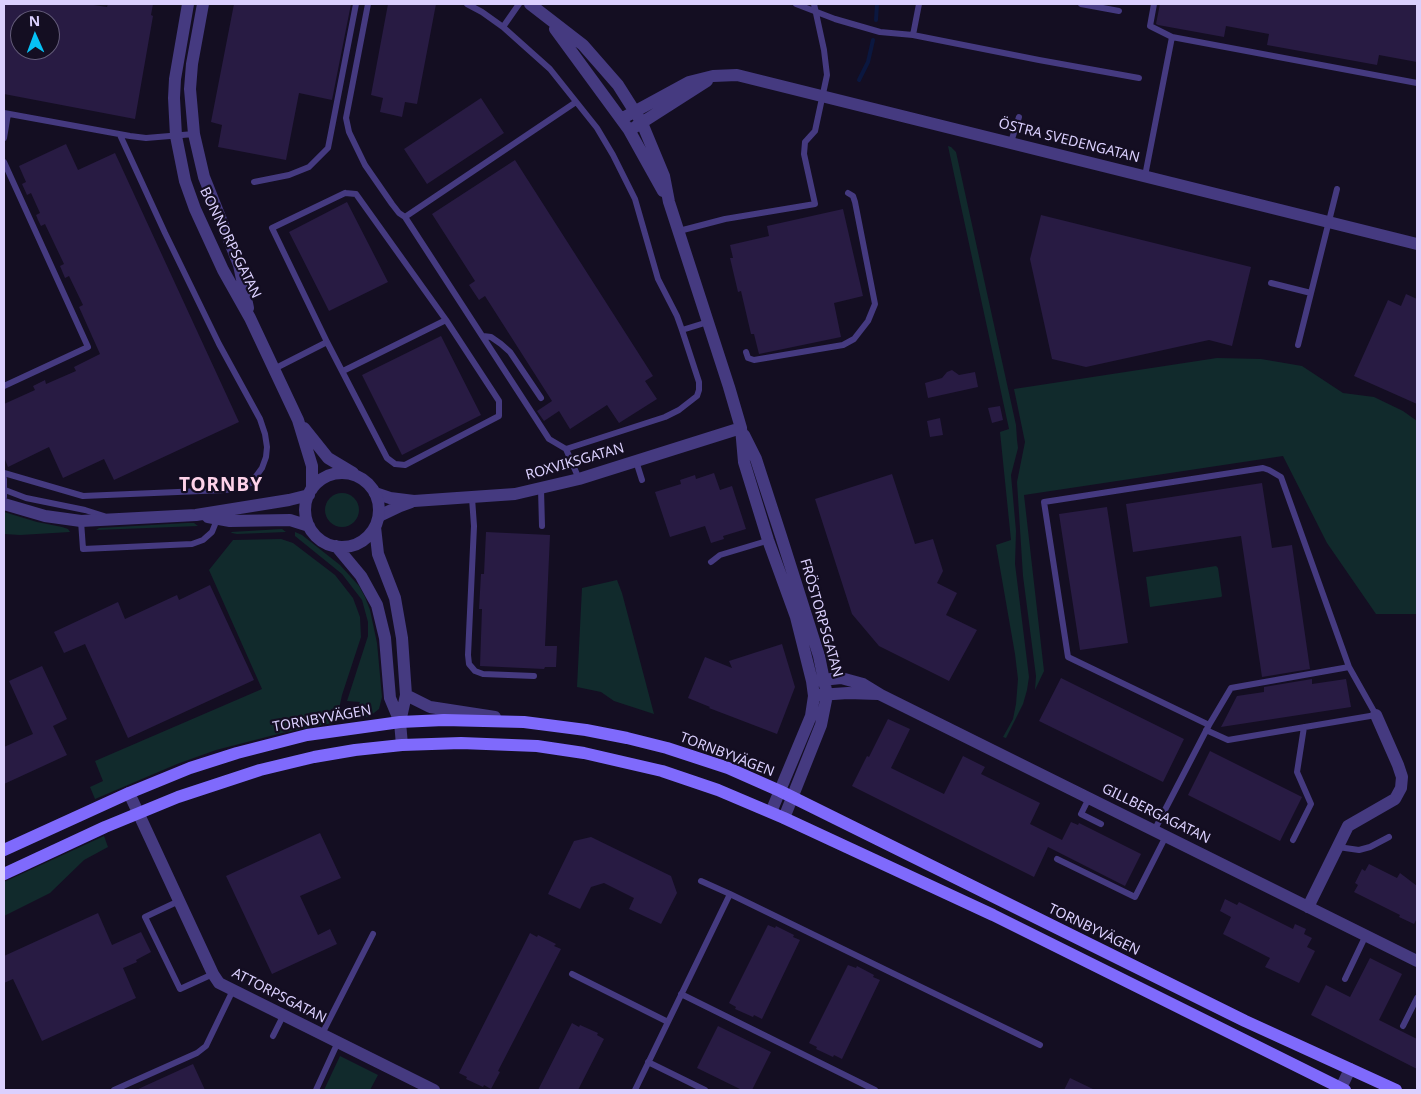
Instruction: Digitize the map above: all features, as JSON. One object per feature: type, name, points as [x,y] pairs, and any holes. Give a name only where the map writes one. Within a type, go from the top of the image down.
[{"type":"main road","name":"TORNBYVÄGEN","points":[[4,850],[129,793],[190,768],[276,742],[351,727],[444,720],[524,722],[586,730],[667,748],[728,768],[780,791],[1236,1017],[1396,1090]]},
{"type":"main road","points":[[4,874],[138,813],[178,797],[266,768],[355,750],[461,742],[537,746],[584,753],[662,771],[718,790],[771,812],[993,915],[1342,1090]]},
{"type":"street","name":"BONNORPSGATAN","points":[[188,4],[175,79],[174,113],[176,136],[185,181],[194,209],[223,270],[250,318],[298,420],[312,466],[311,492]]},
{"type":"street","name":"BONNORPSGATAN","points":[[204,4],[192,64],[190,89],[194,134],[204,177],[239,265],[250,318]]},
{"type":"street","points":[[530,4],[546,17]]},
{"type":"street","name":"FRÖSTORPSGATAN","points":[[546,17],[583,46],[618,85],[642,123],[664,176],[669,202],[740,428],[744,462],[768,540],[796,617],[802,644],[827,695],[820,725],[784,818]]},
{"type":"street","name":"FRÖSTORPSGATAN","points":[[546,17],[629,130],[669,202]]},
{"type":"street","name":"ÖSTRA SVEDENGATAN","points":[[621,119],[689,82],[713,76],[737,75],[1417,244]]},
{"type":"street","points":[[629,130],[713,76]]},
{"type":"street","name":"BONNORPSGATAN","points":[[298,420],[328,458],[359,477]]},
{"type":"street","name":"FRÖSTORPSGATAN","points":[[740,428],[756,459],[819,656],[819,680],[811,716],[771,812]]},
{"type":"street","name":"ROXVIKSGATAN","points":[[377,521],[400,506],[414,502],[515,494],[541,489],[579,479],[740,428]]},
{"type":"street","points":[[377,521],[366,538],[360,542],[345,547],[336,546],[323,542],[314,534],[306,517],[306,507],[311,492],[322,479],[331,475],[349,474],[359,477],[375,493],[379,506],[377,521],[378,554],[389,580],[399,618],[406,695],[400,722],[402,745]]},
{"type":"street","points":[[4,504],[45,516],[82,521],[218,515],[289,500],[311,492]]},
{"type":"street","name":"ROXVIKSGATAN","points":[[375,493],[414,502]]},
{"type":"street","points":[[218,515],[230,521],[290,520],[309,526]]},
{"type":"street","points":[[336,546],[361,576],[377,605],[385,638],[390,698],[400,722]]},
{"type":"street","name":"GILLBERGAGATAN","points":[[819,680],[841,678],[864,684],[880,695],[1417,961]]},
{"type":"street","name":"GILLBERGAGATAN","points":[[814,696],[857,693],[880,695]]},
{"type":"street","points":[[406,695],[430,707],[524,722]]},
{"type":"street","points":[[1308,907],[1348,826],[1395,799],[1401,788],[1402,777],[1398,765],[1376,715]]},
{"type":"street","name":"ATTORPSGATAN","points":[[129,793],[213,974],[219,983],[434,1090]]},
{"type":"street","points":[[1342,1090],[1350,1069]]},
{"type":"lane","points":[[254,182],[289,175],[308,167],[328,148],[356,4]]},
{"type":"lane","points":[[368,4],[346,118],[349,132],[365,165],[399,213],[406,217],[550,439],[566,449],[579,479]]},
{"type":"lane","points":[[467,4],[504,27],[550,69],[597,128],[635,199],[658,279],[677,316],[699,382],[700,390],[697,396],[680,410],[666,417],[566,449]]},
{"type":"lane","points":[[504,27],[519,4]]},
{"type":"lane","points":[[796,4],[814,7],[835,19],[880,32],[913,35],[1139,78]]},
{"type":"lane","points":[[913,35],[919,4]]},
{"type":"lane","points":[[1081,4],[1119,10]]},
{"type":"lane","points":[[1154,4],[1150,26],[1172,37],[1417,83]]},
{"type":"lane","points":[[679,231],[708,223],[815,204],[804,154],[805,142],[815,131],[827,68],[814,7]]},
{"type":"lane","points":[[1145,176],[1172,37]]},
{"type":"lane","points":[[406,217],[576,102]]},
{"type":"lane","points":[[4,138],[6,114],[146,138],[194,134]]},
{"type":"lane","points":[[1011,142],[1019,117]]},
{"type":"lane","points":[[4,473],[83,496],[226,490],[251,483],[262,468],[266,457],[265,434],[260,419],[215,336],[120,135]]},
{"type":"lane","points":[[4,162],[88,347],[4,386]]},
{"type":"lane","points":[[1298,345],[1337,189]]},
{"type":"lane","points":[[345,193],[356,194],[446,320],[499,401],[499,416],[416,460],[405,464],[395,464],[387,458],[327,342],[272,228],[345,193]]},
{"type":"lane","points":[[746,352],[748,358],[754,360],[843,345],[854,339],[868,321],[875,304],[855,202],[848,193]]},
{"type":"lane","points":[[1271,283],[1311,293]]},
{"type":"lane","points":[[343,371],[446,320]]},
{"type":"lane","points":[[682,330],[708,322]]},
{"type":"lane","points":[[483,336],[491,337],[510,352],[540,398]]},
{"type":"lane","points":[[274,369],[327,342]]},
{"type":"lane","points":[[636,461],[642,480]]},
{"type":"lane","points":[[1263,468],[1276,473],[1281,477],[1349,668],[1376,715],[1228,740],[1208,728],[1068,658],[1044,502],[1263,468]]},
{"type":"lane","points":[[4,479],[4,493],[85,510],[115,519]]},
{"type":"lane","points":[[541,489],[542,526]]},
{"type":"lane","points":[[472,498],[474,526],[469,664],[475,672],[483,674],[534,676]]},
{"type":"lane","points":[[82,521],[84,549],[192,544],[203,540],[212,532],[218,515]]},
{"type":"lane","points":[[711,562],[720,555],[781,536]]},
{"type":"lane","points":[[1057,859],[1135,896],[1160,833],[1208,728],[1231,688],[1349,668]]},
{"type":"lane","points":[[1293,840],[1311,804],[1296,772],[1304,727]]},
{"type":"lane","points":[[1089,798],[1081,814],[1101,824]]},
{"type":"lane","points":[[1338,847],[1359,850],[1370,848],[1388,837]]},
{"type":"lane","points":[[702,881],[1040,1045]]},
{"type":"lane","points":[[635,1090],[730,894]]},
{"type":"lane","points":[[179,901],[145,917],[180,989],[213,974]]},
{"type":"lane","points":[[322,1034],[373,934]]},
{"type":"lane","points":[[1345,979],[1366,936]]},
{"type":"lane","points":[[572,974],[668,1022]]},
{"type":"lane","points":[[114,1090],[197,1052],[206,1046],[233,990]]},
{"type":"lane","points":[[682,994],[875,1090]]},
{"type":"lane","points":[[1403,1026],[1417,998]]},
{"type":"lane","points":[[273,1036],[283,1016]]},
{"type":"lane","points":[[316,1090],[338,1042]]},
{"type":"lane","points":[[648,1062],[705,1090]]},
{"type":"green space","points":[[948,146],[956,152],[1016,425],[1018,448],[1011,475],[1016,531],[1015,564],[1029,677],[1023,704],[1006,738],[1003,737],[1013,719],[1018,679],[996,545],[1011,540],[1000,432],[1009,429]]},
{"type":"green space","points":[[1217,358],[1261,359],[1302,366],[1343,393],[1374,397],[1403,411],[1417,421],[1417,614],[1376,614],[1327,543],[1283,456],[1024,495],[1044,671],[1035,690],[1036,676],[1023,576],[1017,482],[1025,442],[1014,389]]},
{"type":"green space","points":[[342,493],[354,498],[359,510],[354,522],[342,527],[330,522],[325,510],[330,498]]},
{"type":"green space","points":[[4,512],[62,527],[70,532],[4,534]]},
{"type":"green space","points":[[194,523],[198,526],[96,530],[99,528]]},
{"type":"green space","points":[[282,529],[286,532],[237,534],[231,532]]},
{"type":"green space","points":[[295,532],[302,535],[340,565],[359,586],[365,597],[370,610],[377,643],[382,697],[379,709],[370,716],[354,720],[360,702],[347,701],[368,636],[368,622],[362,600],[342,574],[295,536]]},
{"type":"green space","points":[[281,539],[293,543],[335,575],[353,598],[360,617],[361,637],[339,709],[327,711],[332,723],[282,733],[216,750],[177,764],[95,799],[90,787],[103,781],[95,761],[262,689],[209,570],[233,540]]},
{"type":"green space","points":[[1216,566],[1218,568],[1221,597],[1150,607],[1146,577]]},
{"type":"green space","points":[[617,580],[654,714],[614,701],[601,692],[577,687],[582,588]]},
{"type":"green space","points":[[104,836],[108,847],[84,860],[50,893],[4,916],[4,882]]},
{"type":"green space","points":[[340,1056],[378,1075],[370,1090],[324,1090]]},
{"type":"building","points":[[4,4],[87,4],[107,7],[108,4],[153,4],[151,15],[153,16],[135,119],[4,94]]},
{"type":"building","points":[[234,4],[351,4],[332,100],[299,93],[286,160],[218,147],[222,125],[211,122]]},
{"type":"building","points":[[388,4],[436,4],[417,104],[405,102],[402,117],[380,112],[383,98],[371,95]]},
{"type":"building","points":[[1160,4],[1417,4],[1417,62],[1379,55],[1377,65],[1267,45],[1269,34],[1226,26],[1224,37],[1158,25],[1156,24]]},
{"type":"building","points":[[481,98],[504,133],[427,184],[404,149]]},
{"type":"building","points":[[66,144],[78,170],[115,153],[239,422],[114,480],[104,459],[63,478],[49,447],[8,467],[4,457],[4,404],[35,390],[33,386],[45,380],[46,384],[76,371],[74,367],[100,354],[79,307],[83,305],[69,276],[65,278],[60,266],[64,264],[45,224],[41,226],[38,220],[36,215],[40,213],[31,193],[27,195],[22,184],[26,182],[19,166]]},
{"type":"building","points":[[515,160],[653,376],[645,381],[657,399],[619,423],[607,405],[570,429],[559,411],[544,421],[537,411],[552,401],[485,296],[479,300],[469,285],[475,281],[432,214]]},
{"type":"building","points":[[347,202],[388,282],[329,311],[289,232]]},
{"type":"building","points":[[843,209],[863,296],[834,303],[841,337],[759,354],[754,334],[751,334],[741,291],[738,292],[730,258],[733,258],[730,245],[769,236],[767,226]]},
{"type":"building","points":[[1041,215],[1251,267],[1232,346],[1209,340],[1086,367],[1052,359],[1030,259]]},
{"type":"building","points":[[1406,294],[1417,299],[1417,404],[1354,376],[1388,300],[1401,306]]},
{"type":"building","points":[[441,336],[481,415],[402,455],[362,375]]},
{"type":"building","points":[[952,370],[959,375],[975,372],[978,387],[928,398],[925,383],[942,378],[947,372]]},
{"type":"building","points":[[1000,406],[1003,420],[992,423],[988,408]]},
{"type":"building","points":[[940,418],[943,435],[930,437],[927,421]]},
{"type":"building","points":[[714,473],[720,490],[732,486],[746,529],[723,536],[724,539],[711,543],[705,526],[670,537],[655,492],[681,484],[680,480],[695,475],[696,479]]},
{"type":"building","points":[[892,474],[915,544],[933,539],[943,571],[937,583],[957,593],[946,615],[977,630],[949,681],[879,646],[852,614],[815,499]]},
{"type":"building","points":[[1262,483],[1272,548],[1292,545],[1310,669],[1262,677],[1241,536],[1133,552],[1126,504]]},
{"type":"building","points":[[1107,507],[1128,643],[1080,650],[1059,514]]},
{"type":"building","points":[[486,532],[550,535],[545,646],[557,646],[556,667],[545,667],[544,669],[480,666],[482,609],[479,609],[481,574],[484,574]]},
{"type":"building","points":[[210,585],[254,680],[128,738],[85,644],[64,653],[54,632],[118,602],[125,619],[177,595],[179,600]]},
{"type":"building","points":[[782,644],[795,687],[777,734],[688,698],[705,657],[732,668],[729,661]]},
{"type":"building","points":[[42,666],[67,719],[53,726],[67,755],[4,784],[4,747],[33,734],[9,681]]},
{"type":"building","points":[[1061,678],[1184,739],[1163,782],[1039,721]]},
{"type":"building","points":[[1312,679],[1312,684],[1346,679],[1351,707],[1221,727],[1237,696],[1264,692],[1264,687]]},
{"type":"building","points":[[888,719],[910,729],[891,768],[944,794],[963,756],[985,767],[981,774],[1040,803],[1030,824],[1062,840],[1071,822],[1078,825],[1079,823],[1141,854],[1125,886],[1048,847],[1034,877],[852,786]]},
{"type":"building","points":[[1210,751],[1302,797],[1280,841],[1188,795]]},
{"type":"building","points":[[320,833],[341,878],[300,896],[318,935],[330,929],[337,944],[272,974],[226,876]]},
{"type":"building","points":[[591,837],[671,876],[677,893],[661,924],[629,909],[634,898],[604,883],[591,887],[580,909],[548,894],[574,841]]},
{"type":"building","points":[[1369,864],[1397,878],[1400,873],[1417,886],[1417,918],[1414,924],[1354,892],[1358,885],[1355,883],[1362,869],[1365,871]]},
{"type":"building","points":[[1225,899],[1237,905],[1239,902],[1293,929],[1295,924],[1306,929],[1304,934],[1312,938],[1307,947],[1315,951],[1299,983],[1265,967],[1270,958],[1223,934],[1231,917],[1220,911]]},
{"type":"building","points":[[98,913],[112,945],[141,932],[151,952],[136,960],[137,962],[123,968],[136,998],[42,1041],[13,979],[4,983],[4,956]]},
{"type":"building","points":[[768,925],[775,928],[776,926],[800,940],[762,1019],[735,1009],[736,1007],[729,1003]]},
{"type":"building","points":[[530,933],[556,944],[554,946],[561,949],[498,1071],[500,1072],[491,1089],[484,1085],[483,1087],[466,1079],[467,1077],[459,1073]]},
{"type":"building","points":[[1370,958],[1402,974],[1379,1020],[1417,1039],[1417,1069],[1311,1015],[1326,985],[1350,997]]},
{"type":"building","points":[[848,965],[856,968],[857,966],[880,980],[842,1059],[816,1049],[817,1047],[809,1043]]},
{"type":"building","points":[[572,1023],[598,1033],[597,1035],[604,1039],[578,1090],[538,1090]]},
{"type":"building","points":[[718,1026],[771,1052],[752,1090],[742,1090],[697,1068]]},
{"type":"building","points":[[193,1064],[205,1090],[136,1090]]},
{"type":"building","points":[[1070,1078],[1095,1090],[1064,1090]]},
{"type":"waterway","points":[[876,20],[877,4]]},
{"type":"waterway","points":[[859,80],[868,62],[873,40]]},
{"type":"district","name":"TORNBY","points":[[221,486]]}]
